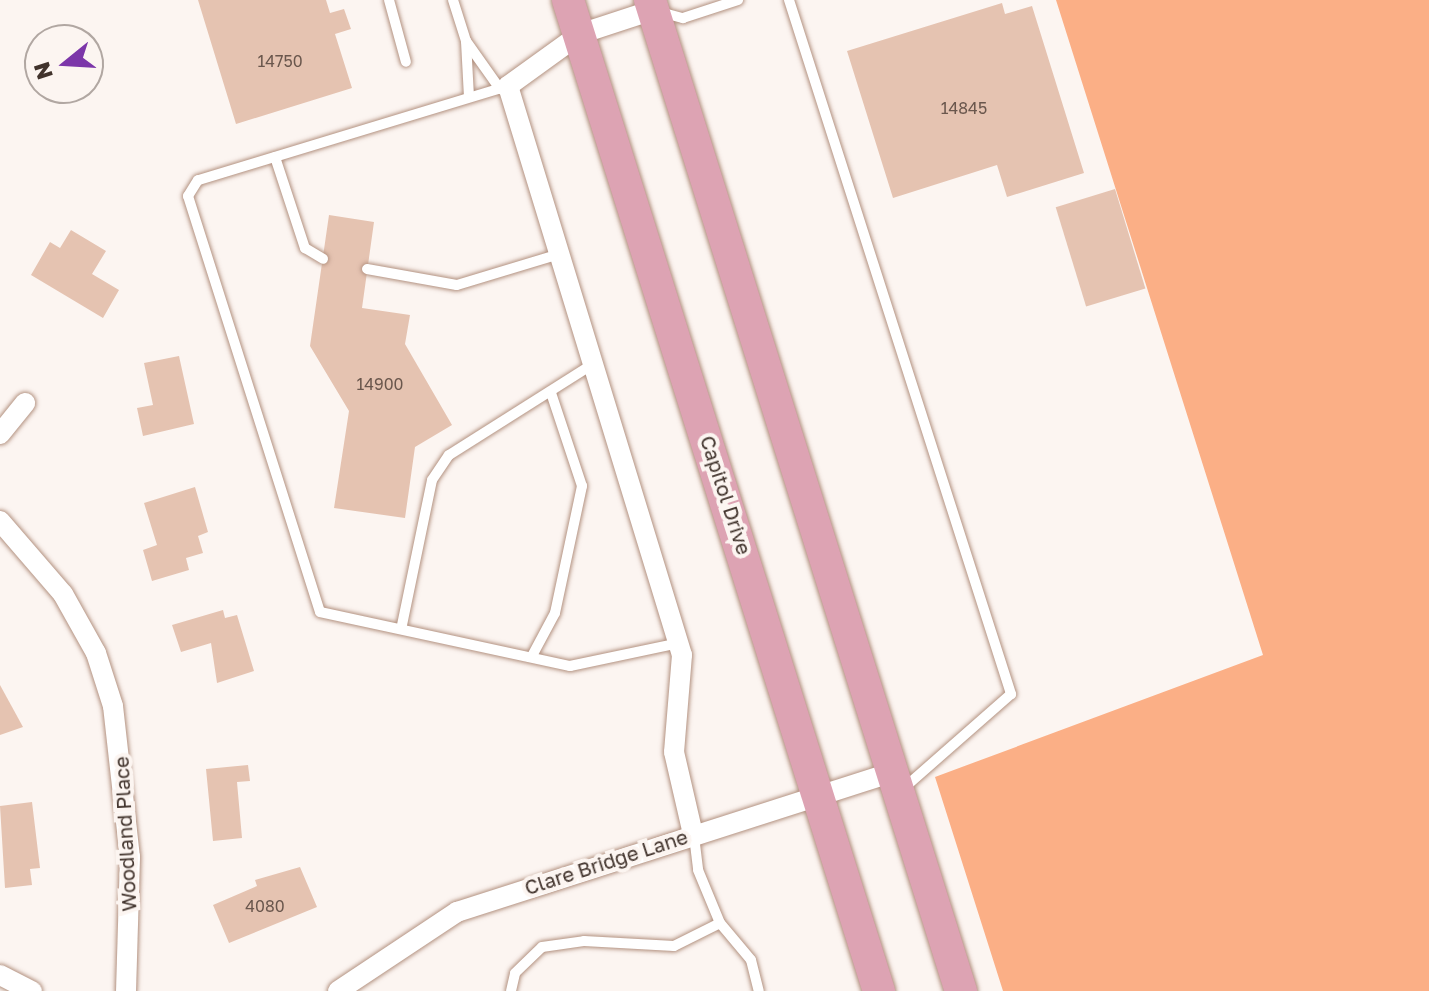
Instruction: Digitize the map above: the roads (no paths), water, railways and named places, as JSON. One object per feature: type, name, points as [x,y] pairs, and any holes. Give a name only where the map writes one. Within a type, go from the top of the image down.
[{"type":"main road","name":"Capitol Drive","points":[[568,0],[879,991]]},
{"type":"main road","points":[[656,3],[961,991]]},
{"type":"street","points":[[656,3],[580,34],[504,88],[560,254],[679,643],[685,671],[675,765],[693,834]]},
{"type":"street","points":[[0,434],[25,403]]},
{"type":"street","name":"Woodland Place","points":[[0,521],[63,594],[96,653],[113,706],[128,816],[126,991]]},
{"type":"street","name":"Clare Bridge Lane","points":[[338,991],[457,912],[819,796],[896,783]]},
{"type":"street","points":[[0,975],[32,991]]},
{"type":"lane","points":[[389,0],[406,62]]},
{"type":"lane","points":[[453,0],[466,41],[469,97]]},
{"type":"lane","points":[[656,3],[683,18],[738,0]]},
{"type":"lane","points":[[789,0],[1011,694],[896,783]]},
{"type":"lane","points":[[466,41],[504,88],[198,180],[188,196],[320,612],[402,625],[570,666],[602,664],[679,643]]},
{"type":"lane","points":[[275,157],[305,248],[323,259]]},
{"type":"lane","points":[[367,269],[457,285],[560,254]]},
{"type":"lane","points":[[402,625],[432,480],[449,455],[594,364]]},
{"type":"lane","points":[[532,656],[555,613],[582,486],[551,393]]},
{"type":"lane","points":[[693,834],[698,870],[720,923],[751,960],[759,991]]},
{"type":"lane","points":[[511,991],[522,965],[550,944],[674,946],[720,923]]}]
